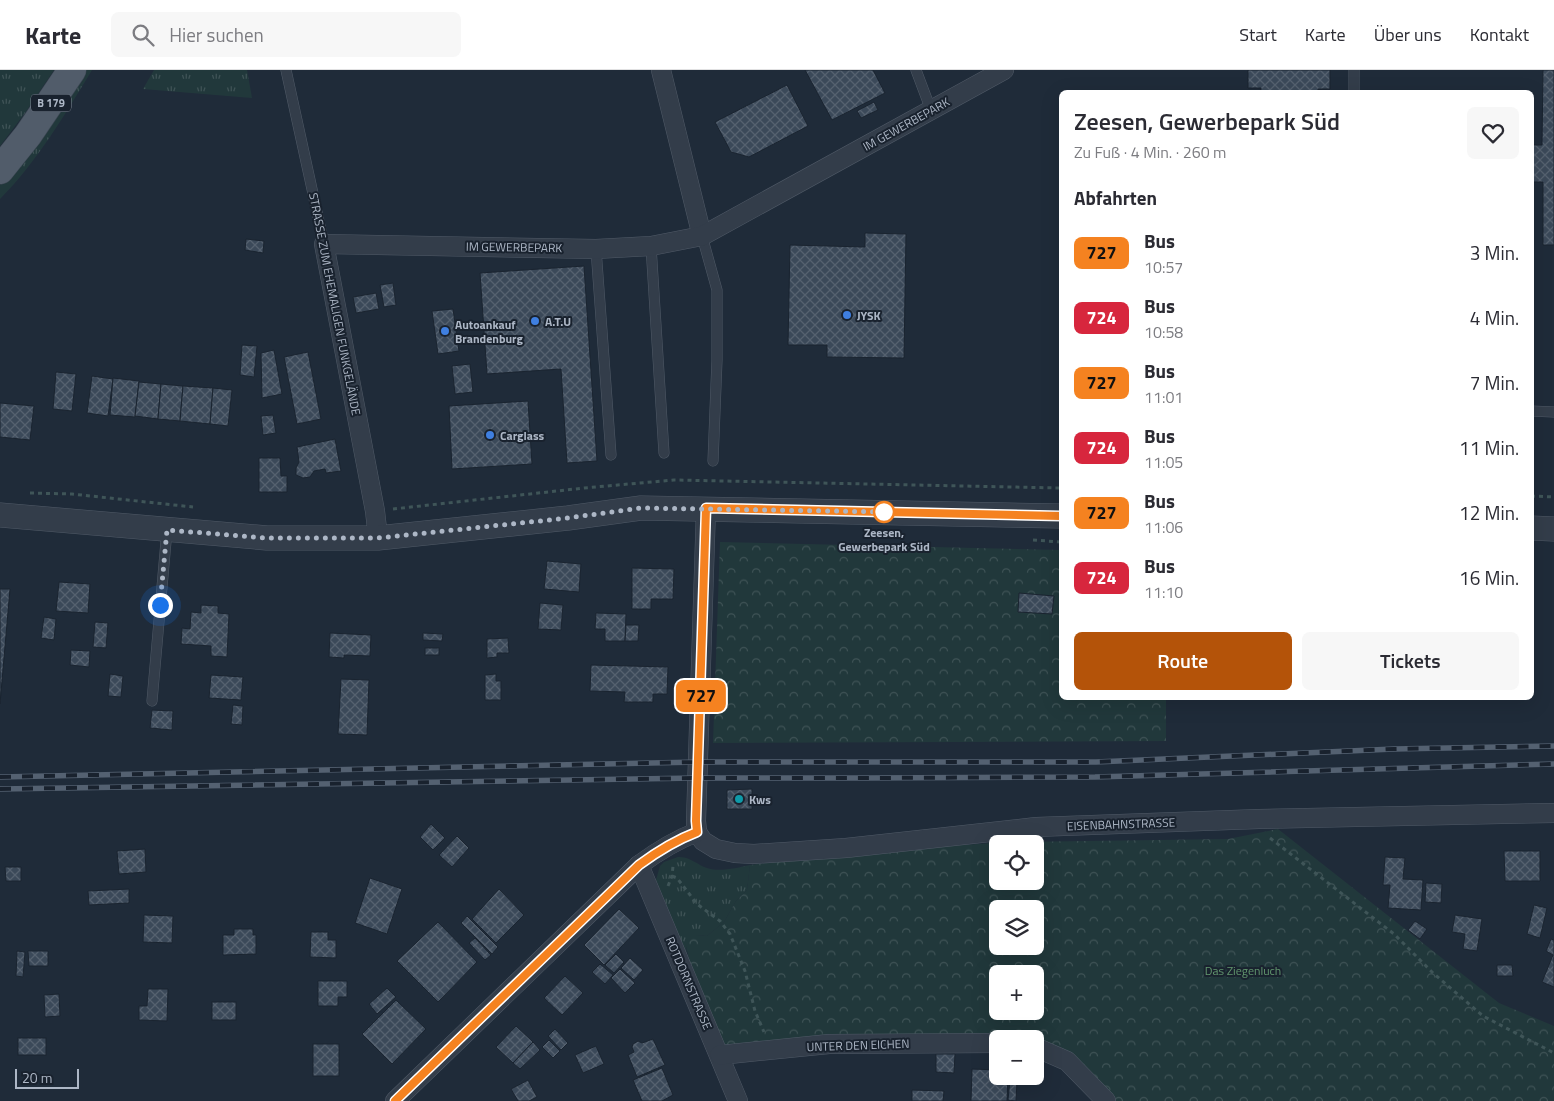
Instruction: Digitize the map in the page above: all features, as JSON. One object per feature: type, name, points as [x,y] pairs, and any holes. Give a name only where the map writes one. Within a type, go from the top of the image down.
[{"type":"main road","name":"B 179","points":[[0,170],[28,135],[72,70]]},
{"type":"street","points":[[661,70],[702,236]]},
{"type":"street","name":"IM GEWERBEPARK","points":[[324,244],[596,249],[651,246],[702,236],[1004,70]]},
{"type":"street","name":"STRASSE ZUM EHEMALIGEN FUNKGELÄNDE","points":[[324,244],[378,538]]},
{"type":"street","points":[[0,515],[267,538],[378,538],[568,518],[640,508],[1059,516]]},
{"type":"street","points":[[395,1101],[639,865],[668,845],[697,832],[706,508]]},
{"type":"street","points":[[1534,528],[1554,529]]},
{"type":"street","name":"EISENBAHNSTRASSE","points":[[697,832],[703,841],[716,849],[754,854],[846,848],[1036,827],[1246,819],[1554,813]]},
{"type":"street","name":"ROTDORNSTRASSE","points":[[639,865],[738,1101]]},
{"type":"street","name":"UNTER DEN EICHEN","points":[[720,1055],[778,1048],[862,1043],[989,1043]]},
{"type":"street","points":[[1044,1051],[1067,1061],[1106,1101]]},
{"type":"lane","name":"STRASSE ZUM EHEMALIGEN FUNKGELÄNDE","points":[[286,70],[324,244]]},
{"type":"lane","points":[[916,70],[932,110]]},
{"type":"lane","points":[[1354,70],[1354,90]]},
{"type":"lane","points":[[702,236],[717,290],[717,360],[713,462]]},
{"type":"lane","points":[[651,246],[664,453]]},
{"type":"lane","points":[[596,249],[611,455]]},
{"type":"lane","points":[[1534,412],[1554,412]]},
{"type":"lane","points":[[152,700],[167,530]]},
{"type":"path","points":[[709,482],[1059,488]]},
{"type":"path","points":[[27,493],[72,494]]},
{"type":"path","points":[[1534,496],[1554,497]]},
{"type":"path","points":[[1246,819],[1394,934],[1433,973],[1483,1016],[1554,1053]]},
{"type":"path","points":[[655,902],[664,894],[672,876],[673,862],[668,845]]},
{"type":"path","points":[[672,876],[677,878],[698,904],[720,921],[730,934],[745,971],[759,1019],[769,1044],[778,1048]]},
{"type":"green space","points":[[0,70],[54,70],[0,146]]},
{"type":"green space","points":[[84,70],[92,70],[61,120],[26,170],[0,199],[0,185]]},
{"type":"green space","points":[[154,70],[247,70],[252,98],[143,89]]},
{"type":"green space","points":[[720,542],[1059,550],[1059,700],[1166,700],[1166,741],[713,743]]},
{"type":"green space","name":"Das Ziegenluch","points":[[1278,829],[1499,1003],[1554,1026],[1554,1101],[1106,1101],[1044,1047],[1044,1030],[989,1030],[989,1040],[720,1055],[683,968],[690,963],[686,946],[689,938],[697,935],[707,936],[724,922],[736,901],[747,890],[750,865],[841,853],[989,843],[989,890],[1044,890],[1044,842],[1228,839]]},
{"type":"green space","points":[[678,857],[715,870],[750,865],[747,890],[736,901],[724,922],[707,936],[697,935],[686,946],[687,955],[656,880],[660,866],[664,862]]},
{"type":"building","points":[[805,70],[873,70],[885,93],[832,120]]},
{"type":"building","points":[[1248,70],[1330,70],[1330,89],[1261,90],[1261,88],[1248,88]]},
{"type":"building","points":[[1543,70],[1554,70],[1554,245],[1543,245],[1543,182],[1534,182],[1534,145],[1542,145]]},
{"type":"building","points":[[787,85],[808,126],[749,157],[731,152],[715,122]]},
{"type":"building","points":[[874,102],[878,110],[861,118],[857,111]]},
{"type":"building","name":"JYSK","points":[[865,233],[906,234],[904,358],[827,357],[827,345],[788,345],[790,245],[865,247]]},
{"type":"building","points":[[246,239],[264,241],[263,253],[245,250]]},
{"type":"building","name":"A.T.U","points":[[584,266],[597,461],[567,463],[561,369],[487,374],[480,273]]},
{"type":"building","points":[[393,283],[396,305],[384,307],[380,285]]},
{"type":"building","points":[[376,293],[379,309],[356,313],[353,297]]},
{"type":"building","name":"Autoankauf Brandenburg","points":[[453,309],[459,351],[438,354],[432,311]]},
{"type":"building","points":[[242,345],[257,346],[254,377],[240,375]]},
{"type":"building","points":[[274,350],[282,394],[262,398],[261,353]]},
{"type":"building","points":[[308,352],[321,419],[297,424],[284,357]]},
{"type":"building","points":[[470,364],[473,392],[455,394],[452,366]]},
{"type":"building","points":[[56,372],[76,374],[72,411],[53,409]]},
{"type":"building","points":[[92,376],[113,379],[108,416],[87,413]]},
{"type":"building","points":[[113,378],[139,381],[135,417],[110,415]]},
{"type":"building","points":[[139,382],[161,384],[158,419],[135,416]]},
{"type":"building","points":[[161,384],[183,386],[180,421],[158,419]]},
{"type":"building","points":[[183,386],[213,388],[210,424],[180,421]]},
{"type":"building","points":[[213,388],[232,390],[228,426],[210,424]]},
{"type":"building","name":"Carglass","points":[[528,401],[532,464],[452,469],[449,406]]},
{"type":"building","points":[[0,403],[34,406],[30,440],[0,437]]},
{"type":"building","points":[[273,415],[276,433],[263,435],[261,416]]},
{"type":"building","points":[[335,439],[341,471],[326,473],[325,469],[314,471],[310,477],[303,478],[296,475],[296,468],[299,462],[297,447]]},
{"type":"building","points":[[259,458],[280,458],[281,476],[287,476],[287,492],[259,492]]},
{"type":"building","points":[[547,561],[581,564],[579,592],[544,589]]},
{"type":"building","points":[[632,568],[674,569],[673,599],[651,599],[651,609],[632,609]]},
{"type":"building","points":[[59,582],[90,584],[88,613],[56,611]]},
{"type":"building","points":[[0,589],[10,589],[0,704]]},
{"type":"building","points":[[1019,593],[1054,596],[1052,614],[1018,612]]},
{"type":"building","points":[[540,603],[563,605],[561,630],[538,629]]},
{"type":"building","points":[[201,605],[218,606],[218,613],[229,614],[227,657],[211,656],[211,646],[181,644],[182,628],[190,629],[191,612],[201,613]]},
{"type":"building","points":[[596,613],[626,614],[625,641],[605,641],[605,629],[595,629]]},
{"type":"building","points":[[44,617],[56,619],[54,640],[41,638]]},
{"type":"building","points":[[95,622],[108,623],[106,648],[93,647]]},
{"type":"building","points":[[626,625],[639,625],[638,641],[625,641]]},
{"type":"building","points":[[330,633],[371,635],[370,656],[344,655],[344,658],[329,657]]},
{"type":"building","points":[[423,633],[443,634],[442,641],[423,640]]},
{"type":"building","points":[[508,638],[509,653],[497,653],[497,657],[487,658],[487,639]]},
{"type":"building","points":[[425,648],[439,648],[439,655],[425,655]]},
{"type":"building","points":[[71,650],[90,651],[89,667],[70,665]]},
{"type":"building","points":[[591,665],[668,667],[667,694],[653,694],[653,702],[624,702],[625,692],[590,691]]},
{"type":"building","points":[[110,674],[123,676],[121,697],[108,696]]},
{"type":"building","points":[[496,674],[496,681],[501,681],[501,700],[485,700],[485,675]]},
{"type":"building","points":[[211,675],[243,677],[241,700],[209,698]]},
{"type":"building","points":[[341,679],[369,680],[367,735],[338,734]]},
{"type":"building","points":[[233,705],[243,706],[242,725],[231,724]]},
{"type":"building","points":[[152,710],[173,711],[172,730],[150,728]]},
{"type":"building","name":"Kws","points":[[752,789],[752,809],[727,809],[727,790]]},
{"type":"building","points":[[431,824],[445,838],[433,850],[420,837]]},
{"type":"building","points":[[457,836],[469,848],[452,867],[439,855]]},
{"type":"building","points":[[145,849],[146,872],[119,874],[117,851]]},
{"type":"building","points":[[1504,851],[1540,851],[1540,881],[1505,881]]},
{"type":"building","points":[[1385,857],[1405,858],[1403,879],[1423,880],[1421,910],[1388,908],[1390,885],[1383,885]]},
{"type":"building","points":[[5,867],[21,867],[21,881],[6,881]]},
{"type":"building","points":[[370,878],[402,889],[387,934],[355,923]]},
{"type":"building","points":[[1426,883],[1442,884],[1441,903],[1425,902]]},
{"type":"building","points":[[129,889],[129,903],[89,905],[88,891]]},
{"type":"building","points":[[499,889],[524,915],[496,943],[472,919]]},
{"type":"building","points":[[1534,905],[1547,908],[1540,938],[1527,934]]},
{"type":"building","points":[[619,909],[639,928],[604,965],[584,945]]},
{"type":"building","points":[[144,915],[173,916],[172,943],[143,942]]},
{"type":"building","points":[[1455,915],[1482,919],[1477,951],[1463,949],[1465,934],[1452,932]]},
{"type":"building","points":[[467,916],[498,947],[492,954],[461,923]]},
{"type":"building","points":[[1415,921],[1427,929],[1420,939],[1408,930]]},
{"type":"building","points":[[438,922],[477,962],[438,1002],[397,961]]},
{"type":"building","points":[[234,929],[253,929],[253,935],[256,935],[256,954],[223,955],[223,935],[234,935]]},
{"type":"building","points":[[311,932],[328,932],[328,940],[336,940],[336,958],[310,957]]},
{"type":"building","points":[[475,938],[491,955],[485,960],[469,943]]},
{"type":"building","points":[[1551,939],[1554,940],[1554,987],[1542,982],[1553,955],[1546,951]]},
{"type":"building","points":[[17,951],[25,952],[23,977],[16,976]]},
{"type":"building","points":[[28,951],[48,951],[48,966],[29,966]]},
{"type":"building","points":[[616,954],[624,962],[614,973],[605,965]]},
{"type":"building","points":[[630,958],[643,970],[634,980],[621,968]]},
{"type":"building","points":[[600,964],[613,975],[605,984],[592,972]]},
{"type":"building","points":[[1497,965],[1512,965],[1513,976],[1497,976]]},
{"type":"building","points":[[620,969],[635,983],[625,993],[611,978]]},
{"type":"building","points":[[565,976],[583,993],[562,1015],[544,998]]},
{"type":"building","points":[[318,981],[347,981],[347,997],[338,997],[338,1006],[318,1006]]},
{"type":"building","points":[[387,988],[396,997],[377,1014],[369,1004]]},
{"type":"building","points":[[148,989],[168,989],[167,1021],[139,1020],[139,1006],[147,1006]]},
{"type":"building","points":[[59,994],[60,1016],[45,1017],[44,995]]},
{"type":"building","points":[[396,1000],[426,1029],[392,1064],[362,1034]]},
{"type":"building","points":[[212,1002],[236,1002],[236,1020],[212,1020]]},
{"type":"building","points":[[516,1026],[533,1042],[513,1063],[496,1047]]},
{"type":"building","points":[[555,1029],[568,1043],[561,1050],[548,1036]]},
{"type":"building","points":[[18,1038],[46,1038],[46,1055],[18,1055]]},
{"type":"building","points":[[653,1039],[665,1065],[637,1077],[628,1055],[634,1052],[633,1044],[638,1041],[642,1043]]},
{"type":"building","points":[[549,1040],[560,1051],[553,1058],[542,1047]]},
{"type":"building","points":[[533,1042],[540,1050],[520,1069],[513,1063]]},
{"type":"building","points":[[313,1044],[339,1044],[339,1076],[313,1076]]},
{"type":"building","points":[[596,1046],[604,1064],[583,1073],[575,1055]]},
{"type":"building","points":[[936,1054],[955,1054],[954,1073],[936,1072]]},
{"type":"building","points":[[662,1068],[673,1095],[662,1101],[642,1101],[633,1080]]},
{"type":"building","points":[[972,1069],[989,1070],[989,1085],[1008,1085],[1007,1101],[971,1101]]},
{"type":"building","points":[[528,1080],[537,1097],[529,1101],[518,1101],[511,1089]]},
{"type":"building","points":[[1010,1085],[1017,1085],[1016,1101],[1008,1100]]},
{"type":"building","points":[[912,1090],[944,1091],[943,1101],[912,1101]]},
{"type":"railway","points":[[0,777],[699,762],[1096,762],[1394,749],[1554,746]]},
{"type":"railway","points":[[0,789],[697,778],[1095,777],[1554,764]]},
{"type":"bus line","name":"727","points":[[395,1101],[639,865],[677,840],[697,832],[706,508],[1059,516]]},
{"type":"place","name":"JYSK","points":[[847,315]]},
{"type":"place","name":"A.T.U","points":[[535,321]]},
{"type":"place","name":"Autoankauf Brandenburg","points":[[445,331]]},
{"type":"place","name":"Carglass","points":[[490,435]]},
{"type":"place","name":"Zeesen, Gewerbepark Süd","points":[[884,512]]},
{"type":"place","name":"Kws","points":[[739,799]]},
{"type":"route","points":[[160,605],[167,530],[267,538],[378,538],[568,518],[640,508],[892,512],[884,512]]}]
